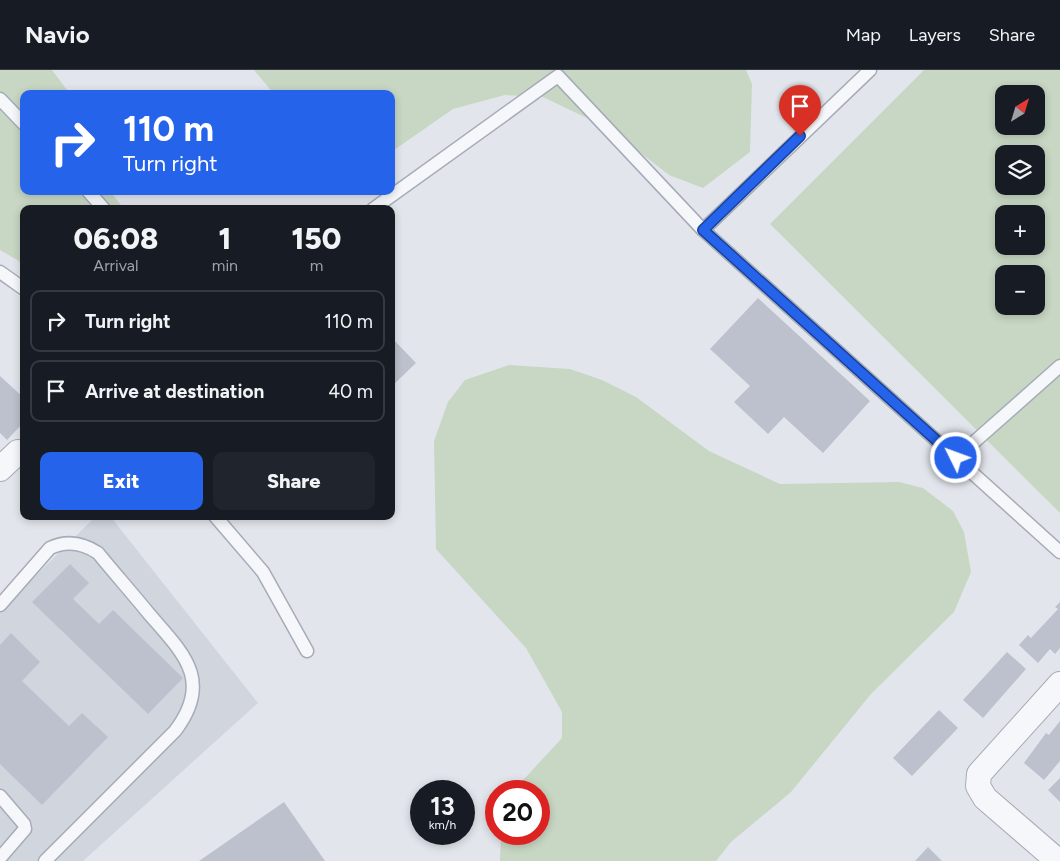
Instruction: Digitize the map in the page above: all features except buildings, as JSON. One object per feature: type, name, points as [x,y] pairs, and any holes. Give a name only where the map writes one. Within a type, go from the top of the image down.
[{"type":"street","points":[[0,469],[18,452]]},
{"type":"street","points":[[1054,855],[985,798],[978,786],[979,774],[1060,684]]},
{"type":"lane","points":[[703,230],[870,70]]},
{"type":"lane","points":[[395,193],[558,76],[703,230],[1060,552]]},
{"type":"lane","points":[[0,99],[20,120]]},
{"type":"lane","points":[[92,195],[100,205]]},
{"type":"lane","points":[[379,205],[392,195]]},
{"type":"lane","points":[[0,272],[20,286]]},
{"type":"lane","points":[[956,458],[1060,366]]},
{"type":"lane","points":[[218,520],[263,572],[307,651]]},
{"type":"lane","points":[[0,605],[50,548],[60,544],[86,545],[98,553],[184,654],[193,679],[192,699],[185,718],[175,731],[44,861]]},
{"type":"lane","points":[[0,796],[24,824],[25,829],[0,858]]},
{"type":"shaded area","points":[[92,520],[113,520],[258,703],[83,861],[3,861],[0,858],[0,611]]},
{"type":"green space","points":[[0,70],[52,70],[67,90],[20,90],[20,195],[113,195],[121,205],[20,205],[20,262],[0,250]]},
{"type":"green space","points":[[254,70],[746,70],[752,84],[750,152],[703,188],[669,175],[610,129],[543,97],[505,95],[453,109],[395,149],[395,90],[271,90]]},
{"type":"green space","points":[[924,70],[1060,70],[1060,513],[770,224]]},
{"type":"green space","points":[[509,365],[570,369],[602,380],[636,397],[709,451],[780,484],[899,482],[923,488],[953,511],[964,532],[971,572],[954,612],[871,694],[791,792],[731,842],[716,861],[500,861],[501,845],[550,845],[550,780],[523,780],[562,738],[562,712],[526,648],[436,549],[434,441],[448,402],[465,380]]},
{"type":"route","points":[[800,136],[703,230],[956,458]]}]
